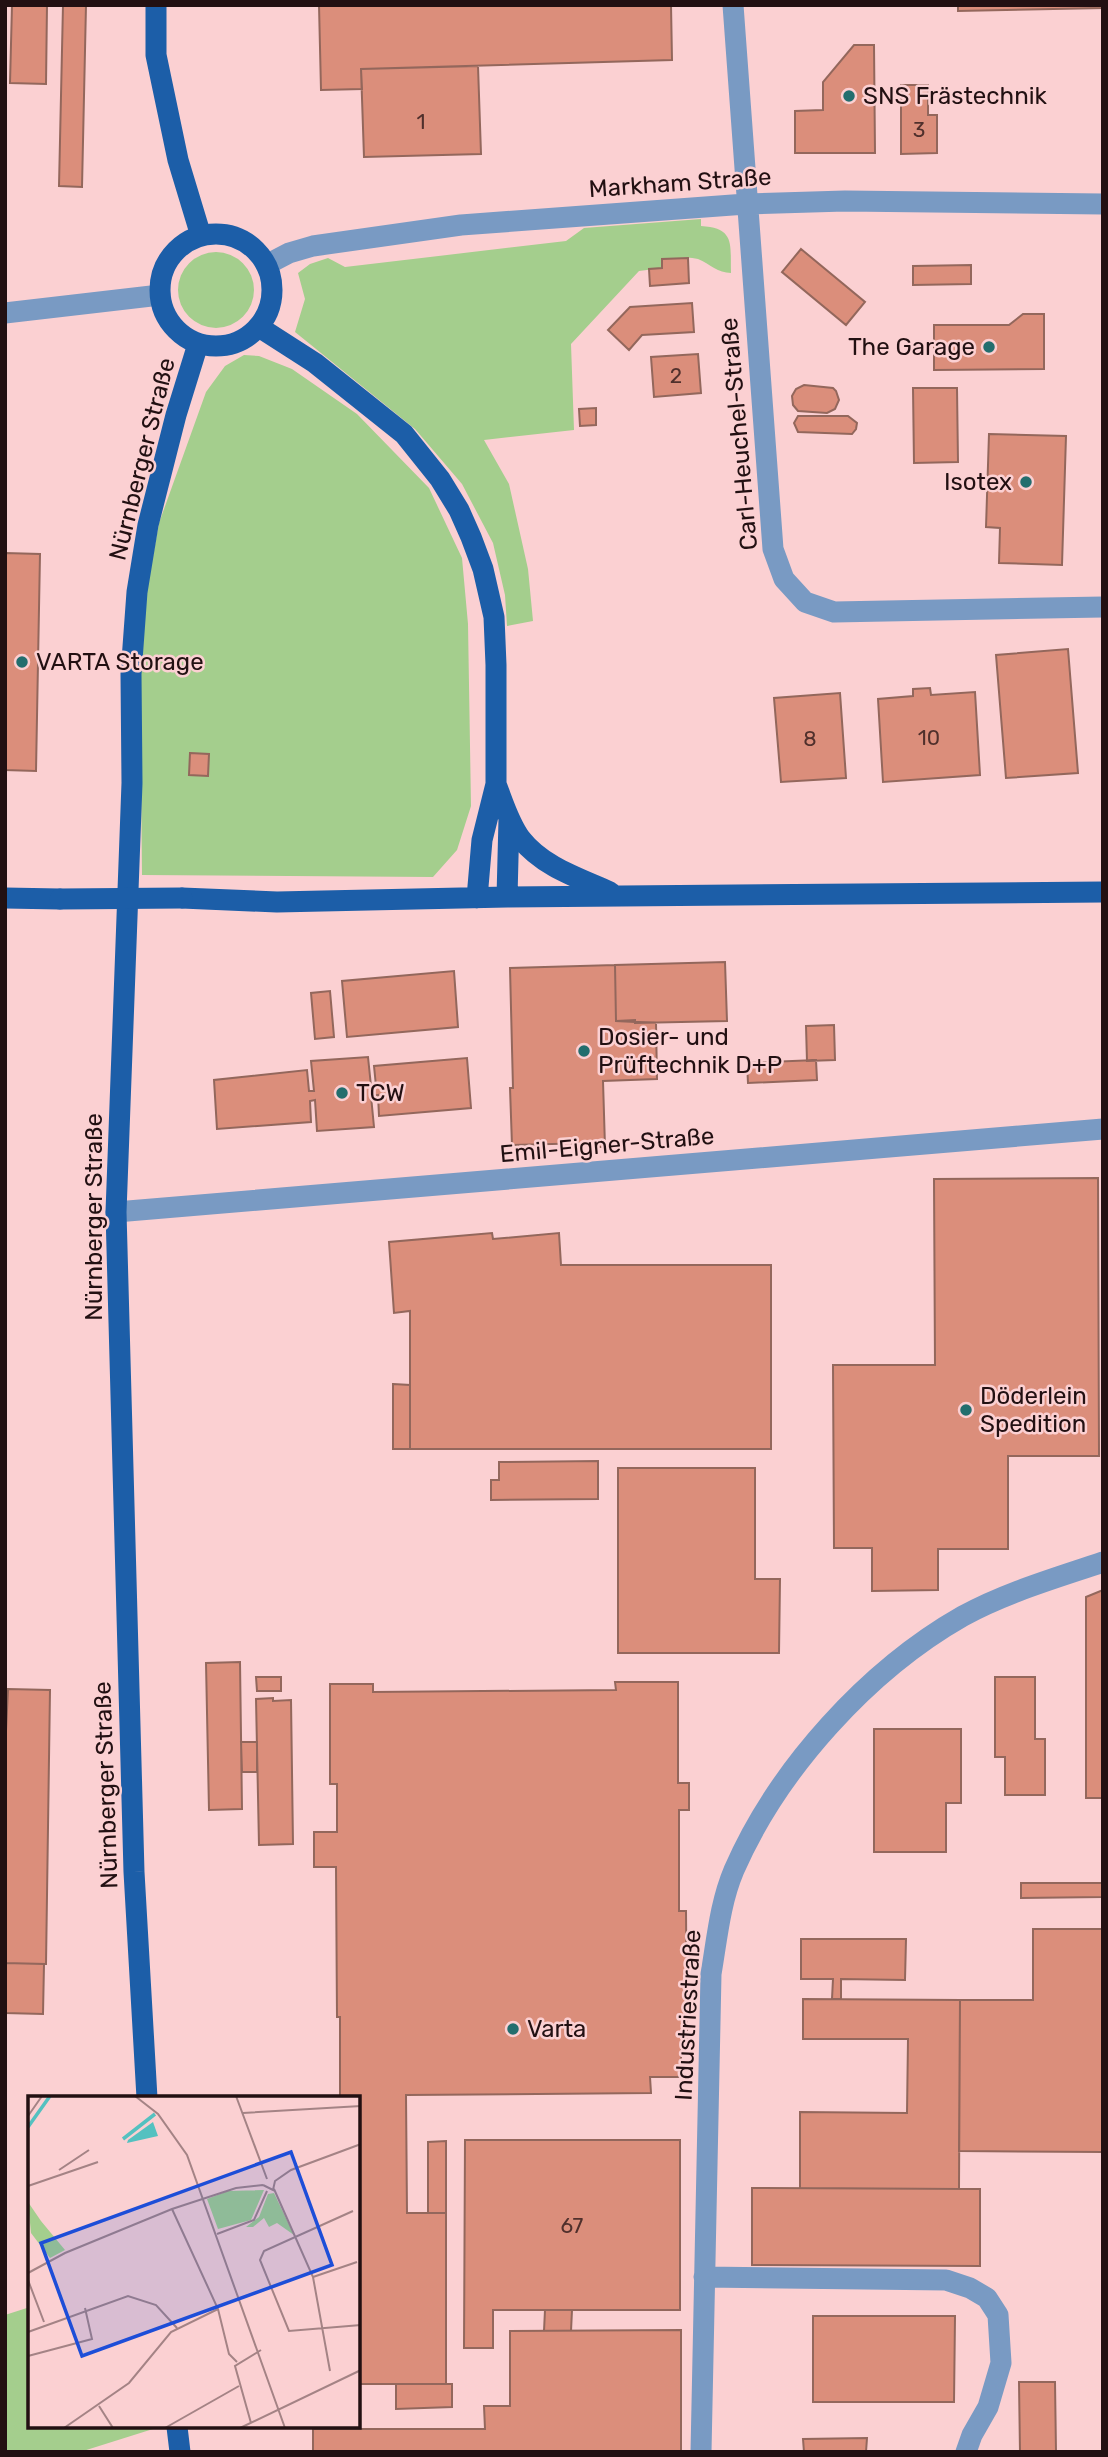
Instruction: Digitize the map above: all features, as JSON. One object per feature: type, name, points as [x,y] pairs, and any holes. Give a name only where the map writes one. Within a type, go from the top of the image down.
[{"type":"main road","points":[[156,5],[156,55],[178,160],[201,236]]},
{"type":"main road","points":[[221,234],[239,238],[255,249],[267,264],[272,280],[268,313],[259,327],[246,338],[215,347],[198,344],[172,325],[164,311],[160,295],[162,276],[170,258],[184,244],[201,236],[221,234]]},
{"type":"main road","points":[[259,327],[315,363],[404,434],[440,480],[459,510],[483,569],[494,617],[496,784],[482,840],[477,898]]},
{"type":"main road","name":"Nürnberger Straße","points":[[147,2096],[134,1858],[116,1212],[132,783],[131,674],[137,592],[148,525],[176,415],[198,344]]},
{"type":"main road","points":[[496,784],[520,837],[537,857],[619,896]]},
{"type":"main road","points":[[507,897],[509,816]]},
{"type":"main road","points":[[5,898],[182,898],[277,902],[507,897],[1103,892]]},
{"type":"main road","points":[[177,2429],[180,2452]]},
{"type":"street","name":"Carl-Heuchel-Straße","points":[[733,5],[773,549],[784,579],[805,602],[834,612],[1103,607]]},
{"type":"street","name":"Markham Straße","points":[[267,264],[289,253],[313,246],[461,225],[747,204],[845,201],[1103,204]]},
{"type":"street","points":[[5,313],[160,295]]},
{"type":"street","name":"Emil-Eigner-Straße","points":[[116,1212],[1103,1129]]},
{"type":"street","name":"Industriestraße","points":[[701,2452],[711,1974],[721,1908],[734,1870],[756,1828],[795,1766],[843,1710],[898,1658],[964,1616],[1027,1588],[1103,1562]]},
{"type":"street","points":[[704,2277],[946,2280],[970,2288],[987,2298],[998,2315],[1001,2363],[988,2407],[966,2452]]},
{"type":"green space","points":[[701,219],[701,226],[712,227],[726,234],[730,246],[731,273],[689,258],[662,259],[662,268],[639,271],[571,344],[574,430],[484,440],[509,484],[528,569],[533,621],[507,626],[505,595],[493,543],[462,484],[415,429],[295,332],[305,299],[298,273],[310,264],[328,258],[345,267],[566,241],[584,228]]},
{"type":"green space","points":[[216,252],[230,255],[243,263],[251,276],[254,290],[251,304],[243,317],[230,325],[216,328],[202,325],[189,317],[181,304],[178,290],[181,276],[189,263],[202,255]]},
{"type":"green space","points":[[244,355],[259,356],[292,369],[357,414],[429,488],[462,558],[468,624],[471,806],[457,850],[433,877],[142,875],[140,672],[146,594],[159,523],[206,392],[225,366]]},
{"type":"green space","points":[[28,2308],[28,2429],[153,2429],[80,2452],[5,2452],[5,2315]]},
{"type":"building","points":[[12,5],[47,5],[46,84],[10,83]]},
{"type":"building","points":[[63,5],[86,5],[82,187],[59,186]]},
{"type":"building","points":[[319,5],[671,5],[672,60],[361,69],[362,89],[321,90]]},
{"type":"building","points":[[958,5],[1103,5],[1103,8],[958,11]]},
{"type":"building","name":"SNS Frästechnik","points":[[854,45],[874,45],[875,153],[795,153],[795,111],[823,110],[823,82]]},
{"type":"building","points":[[478,66],[481,154],[364,157],[361,69]]},
{"type":"building","points":[[901,85],[928,85],[928,115],[937,115],[937,153],[901,154]]},
{"type":"building","points":[[801,249],[865,302],[846,325],[782,272]]},
{"type":"building","points":[[688,258],[689,283],[650,286],[649,269],[662,268],[662,259]]},
{"type":"building","points":[[971,265],[971,284],[913,285],[913,266]]},
{"type":"building","points":[[692,303],[694,332],[642,335],[629,350],[608,330],[630,307]]},
{"type":"building","name":"The Garage","points":[[1023,314],[1044,314],[1044,369],[934,370],[934,325],[1009,325]]},
{"type":"building","points":[[698,354],[701,393],[654,397],[651,357]]},
{"type":"building","points":[[804,385],[833,388],[839,400],[835,409],[827,413],[798,411],[793,405],[792,396],[796,389]]},
{"type":"building","points":[[913,388],[957,388],[958,462],[914,463]]},
{"type":"building","points":[[596,408],[596,425],[580,426],[579,409]]},
{"type":"building","points":[[798,416],[848,416],[857,423],[856,429],[852,434],[798,432],[794,423]]},
{"type":"building","name":"Isotex","points":[[989,434],[1066,436],[1062,565],[999,563],[1000,528],[986,527]]},
{"type":"building","name":"VARTA Storage","points":[[5,553],[40,554],[36,771],[5,770]]},
{"type":"building","points":[[1068,649],[1078,773],[1006,778],[996,655]]},
{"type":"building","points":[[930,688],[931,695],[975,692],[980,775],[883,782],[878,699],[913,696],[913,689]]},
{"type":"building","points":[[840,693],[846,778],[781,782],[774,698]]},
{"type":"building","points":[[190,753],[209,754],[208,776],[189,775]]},
{"type":"building","points":[[725,962],[727,1021],[616,1021],[615,965]]},
{"type":"building","name":"Dosier- und Prüftechnik D+P","points":[[615,965],[616,1021],[656,1023],[657,1079],[603,1081],[605,1147],[592,1147],[592,1143],[512,1145],[510,968]]},
{"type":"building","points":[[454,971],[458,1027],[347,1037],[342,981]]},
{"type":"building","points":[[330,991],[334,1037],[315,1039],[311,993]]},
{"type":"building","points":[[834,1025],[835,1060],[807,1061],[806,1026]]},
{"type":"building","name":"TCW","points":[[368,1057],[371,1086],[376,1086],[374,1066],[467,1058],[471,1108],[379,1116],[378,1095],[371,1096],[374,1127],[317,1131],[315,1100],[310,1101],[311,1122],[217,1129],[214,1080],[307,1070],[309,1091],[314,1091],[311,1061]]},
{"type":"building","points":[[816,1060],[817,1080],[748,1083],[747,1063]]},
{"type":"building","name":"Döderlein Spedition","points":[[1098,1178],[1099,1456],[1008,1456],[1008,1549],[938,1549],[938,1590],[872,1591],[872,1548],[834,1548],[833,1365],[935,1365],[934,1179]]},
{"type":"building","points":[[492,1233],[493,1239],[559,1233],[561,1265],[771,1265],[771,1449],[410,1449],[410,1311],[394,1313],[389,1242]]},
{"type":"building","points":[[393,1384],[410,1385],[410,1449],[393,1449]]},
{"type":"building","points":[[598,1461],[598,1499],[491,1500],[491,1480],[499,1480],[499,1462]]},
{"type":"building","points":[[618,1468],[755,1468],[755,1579],[780,1579],[779,1653],[618,1653]]},
{"type":"building","points":[[1103,1590],[1103,1798],[1086,1798],[1086,1597]]},
{"type":"building","points":[[240,1662],[242,1809],[209,1810],[206,1663]]},
{"type":"building","points":[[256,1677],[281,1677],[281,1691],[257,1691]]},
{"type":"building","points":[[995,1677],[1035,1677],[1035,1739],[1045,1739],[1045,1795],[1005,1795],[1005,1757],[995,1757]]},
{"type":"building","name":"Varta","points":[[615,1682],[678,1682],[678,1783],[689,1783],[689,1810],[679,1810],[679,1911],[686,1911],[687,2041],[681,2041],[681,2077],[650,2077],[651,2093],[406,2095],[407,2213],[446,2213],[446,2384],[360,2384],[360,2096],[340,2096],[336,1867],[314,1867],[314,1832],[337,1832],[337,1784],[330,1784],[330,1684],[373,1684],[373,1692],[616,1690]]},
{"type":"building","points":[[8,1689],[50,1690],[46,1964],[5,1963],[5,1752]]},
{"type":"building","points":[[273,1698],[273,1701],[291,1700],[293,1844],[259,1845],[256,1699]]},
{"type":"building","points":[[874,1729],[961,1729],[961,1803],[946,1803],[946,1852],[874,1852]]},
{"type":"building","points":[[241,1742],[257,1742],[257,1772],[242,1772]]},
{"type":"building","points":[[1021,1883],[1103,1883],[1103,1897],[1021,1898]]},
{"type":"building","points":[[1033,1929],[1103,1929],[1103,2152],[959,2151],[960,2000],[1033,2000]]},
{"type":"building","points":[[801,1939],[906,1939],[905,1980],[841,1979],[841,1999],[832,1999],[833,1979],[801,1979]]},
{"type":"building","points":[[5,1963],[44,1964],[43,2014],[5,2013]]},
{"type":"building","points":[[803,1999],[960,2000],[959,2189],[800,2188],[800,2112],[907,2113],[908,2039],[803,2039]]},
{"type":"building","points":[[465,2140],[680,2140],[680,2310],[493,2310],[493,2348],[464,2348]]},
{"type":"building","points":[[446,2141],[446,2213],[428,2213],[428,2142]]},
{"type":"building","points":[[752,2188],[980,2189],[980,2266],[752,2265]]},
{"type":"building","points":[[545,2310],[572,2310],[571,2331],[544,2331]]},
{"type":"building","points":[[813,2316],[955,2316],[954,2402],[813,2402]]},
{"type":"building","points":[[681,2330],[681,2452],[313,2452],[313,2429],[485,2429],[484,2406],[510,2406],[510,2331]]},
{"type":"building","points":[[1019,2382],[1055,2382],[1056,2452],[1020,2452]]},
{"type":"building","points":[[396,2384],[452,2384],[452,2407],[396,2409]]},
{"type":"building","points":[[867,2438],[866,2452],[804,2452],[803,2439]]},
{"type":"place","name":"SNS Frästechnik","points":[[849,96]]},
{"type":"place","name":"The Garage","points":[[989,347]]},
{"type":"place","name":"Isotex","points":[[1026,482]]},
{"type":"place","name":"VARTA Storage","points":[[22,662]]},
{"type":"place","name":"Dosier- und Prüftechnik D+P","points":[[584,1051]]},
{"type":"place","name":"TCW","points":[[342,1093]]},
{"type":"place","name":"Döderlein Spedition","points":[[966,1410]]},
{"type":"place","name":"Varta","points":[[513,2029]]}]
